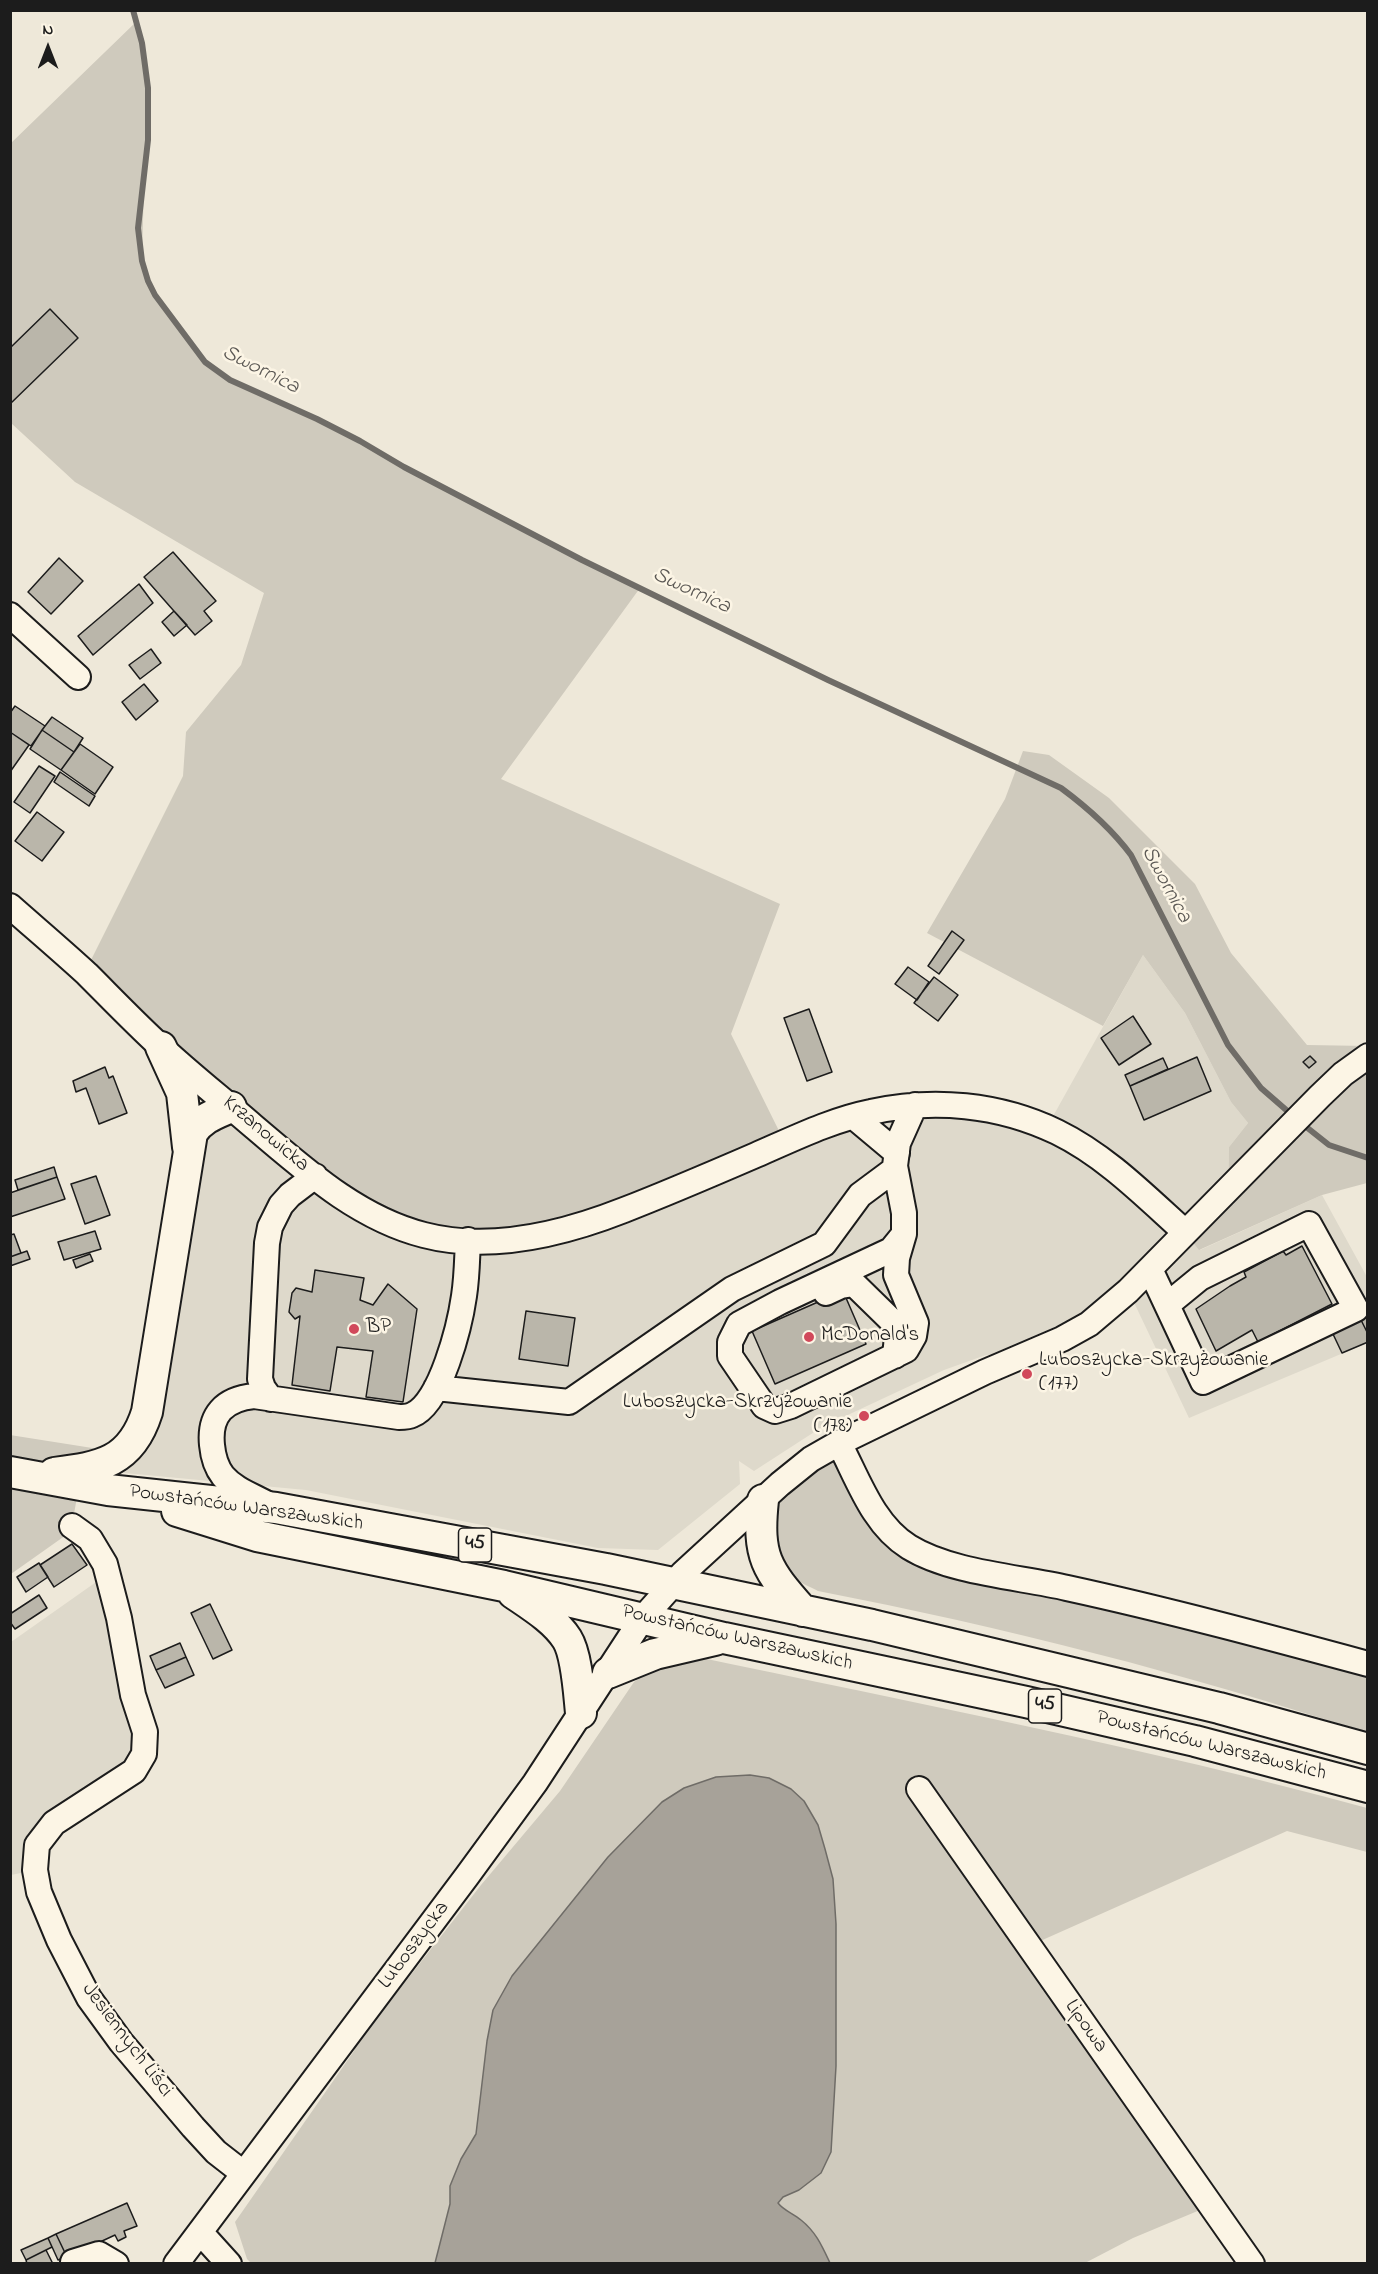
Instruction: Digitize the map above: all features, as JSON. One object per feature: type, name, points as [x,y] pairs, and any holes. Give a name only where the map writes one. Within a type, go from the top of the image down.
[{"type":"main road","points":[[162,1047],[182,1093],[188,1147]]},
{"type":"main road","points":[[23,1474],[101,1465],[124,1453],[138,1435],[147,1412],[188,1147],[198,1123],[231,1107]]},
{"type":"main road","name":"Powstańców Warszawskich","points":[[23,1474],[108,1490],[276,1508],[595,1567],[872,1625],[1208,1705],[1368,1749]]},
{"type":"main road","name":"Powstańców Warszawskich","points":[[108,1490],[257,1536],[504,1586],[724,1638],[1026,1702],[1196,1741],[1368,1787]]},
{"type":"main road","points":[[763,1500],[760,1539],[768,1566],[778,1583],[803,1611]]},
{"type":"main road","points":[[504,1586],[545,1616],[568,1640],[576,1669],[581,1713]]},
{"type":"main road","points":[[608,1673],[655,1654],[724,1638]]},
{"type":"street","points":[[10,615],[78,677]]},
{"type":"street","name":"Krzanowicka","points":[[10,906],[85,972],[162,1047],[315,1176],[366,1212],[403,1229],[426,1236],[468,1240],[509,1239],[574,1227],[621,1211],[854,1117],[868,1112],[915,1105],[958,1105],[982,1108],[1022,1118],[1059,1133],[1103,1160],[1185,1232]]},
{"type":"street","name":"Luboszycka","points":[[176,2264],[467,1876],[534,1783],[642,1619],[673,1583],[811,1459],[839,1443],[986,1372],[1062,1340],[1089,1324],[1150,1269],[1320,1096],[1343,1074],[1368,1056]]},
{"type":"street","points":[[903,1234],[891,1250],[859,1274],[780,1302],[739,1324],[730,1342],[730,1356],[764,1406],[775,1411],[791,1406],[906,1350],[914,1336],[916,1323],[896,1275],[897,1258],[903,1234],[903,1213],[896,1161],[898,1143],[915,1105]]},
{"type":"street","points":[[854,1117],[896,1161]]},
{"type":"street","points":[[436,1388],[568,1402],[732,1289],[824,1244],[860,1195],[896,1161]]},
{"type":"street","points":[[271,1399],[260,1379],[267,1243],[274,1215],[281,1205],[315,1176]]},
{"type":"street","points":[[1150,1269],[1203,1383],[1356,1309],[1309,1224],[1200,1278],[1167,1305]]},
{"type":"street","points":[[276,1508],[241,1491],[222,1474],[215,1461],[212,1437],[215,1418],[222,1408],[239,1398],[254,1396],[399,1417],[419,1412],[436,1388],[453,1344],[466,1279],[468,1240]]},
{"type":"street","points":[[859,1274],[896,1275]]},
{"type":"street","points":[[859,1274],[898,1328],[895,1356]]},
{"type":"street","points":[[839,1443],[880,1521],[895,1537],[910,1548],[936,1559],[968,1568],[1178,1613],[1368,1664]]},
{"type":"street","name":"Jesiennych Liści","points":[[72,1526],[90,1539],[105,1564],[119,1618],[133,1695],[145,1732],[144,1754],[134,1771],[54,1822],[37,1845],[35,1870],[39,1892],[58,1940],[95,2007],[121,2042],[193,2127],[216,2152],[243,2173]]},
{"type":"street","name":"Lipowa","points":[[919,1789],[1252,2264]]},
{"type":"street","points":[[200,2232],[229,2264]]},
{"type":"street","points":[[73,2262],[99,2254],[116,2264]]},
{"type":"shaded area","points":[[136,22],[142,43],[148,88],[148,140],[144,182],[142,261],[155,295],[205,362],[230,380],[317,419],[404,467],[640,588],[501,779],[780,904],[731,1034],[785,1143],[509,1239],[376,1217],[85,972],[183,776],[186,732],[241,665],[264,593],[75,482],[11,423],[10,144]]},
{"type":"shaded area","points":[[1023,751],[1049,755],[1109,798],[1195,884],[1231,953],[1307,1045],[1367,1046],[1367,1183],[1322,1195],[1199,1250],[1185,1232],[1228,1191],[1229,1147],[1248,1123],[1231,1102],[1185,1013],[1143,955],[1103,1026],[927,933],[1005,799]]},
{"type":"shaded area","points":[[1143,955],[1185,1013],[1231,1102],[1248,1123],[1229,1147],[1228,1191],[1200,1250],[1322,1195],[1367,1277],[1367,1343],[1189,1418],[1129,1292],[1037,1351],[986,1355],[944,1370],[822,1427],[754,1471],[739,1461],[740,1484],[658,1550],[598,1548],[306,1490],[82,1469],[124,1453],[188,1147],[231,1107],[376,1217],[898,1107],[1047,1127]]},
{"type":"shaded area","points":[[10,1435],[124,1453],[82,1469],[72,1525],[76,1528],[11,1574]]},
{"type":"shaded area","points":[[836,1458],[910,1548],[1367,1664],[1367,1733],[1232,1691],[1095,1653],[957,1620],[818,1591],[802,1583],[788,1572],[779,1554],[774,1532],[776,1512],[785,1497],[797,1484]]},
{"type":"shaded area","points":[[99,1580],[144,1754],[54,1823],[35,1870],[11,1875],[11,1642]]},
{"type":"shaded area","points":[[688,1655],[1114,1745],[1367,1808],[1367,1852],[1287,1831],[1029,1946],[1200,2210],[1133,2238],[1085,2263],[830,2263],[811,2229],[778,2203],[783,2197],[799,2190],[836,2066],[836,1924],[833,1879],[818,1825],[804,1801],[791,1789],[608,1857],[512,1976],[487,2041],[476,2135],[461,2159],[450,2186],[450,2204],[435,2263],[251,2263],[247,2259],[235,2222],[356,2045],[481,1885],[560,1791],[634,1682],[661,1662]]},
{"type":"shaded area","points":[[750,1775],[769,1778],[791,1789],[804,1801],[818,1825],[833,1879],[836,1924],[836,2066],[831,2152],[821,2173],[799,2190],[783,2197],[778,2203],[811,2229],[830,2263],[435,2263],[450,2204],[450,2186],[461,2159],[476,2134],[493,2010],[512,1976],[608,1857],[662,1802],[684,1788],[716,1777]]},
{"type":"building","points":[[50,309],[78,338],[10,404],[10,348]]},
{"type":"building","points":[[173,552],[216,601],[204,611],[212,621],[195,635],[144,577]]},
{"type":"building","points":[[59,558],[83,581],[51,614],[28,592]]},
{"type":"building","points":[[139,584],[153,603],[93,655],[78,636]]},
{"type":"building","points":[[174,611],[187,625],[174,636],[162,622]]},
{"type":"building","points":[[151,649],[161,663],[140,679],[129,665]]},
{"type":"building","points":[[144,684],[158,701],[136,720],[122,702]]},
{"type":"building","points":[[15,706],[45,726],[31,746],[10,732],[10,713]]},
{"type":"building","points":[[52,717],[83,738],[74,752],[42,730]]},
{"type":"building","points":[[42,730],[74,752],[61,770],[30,749]]},
{"type":"building","points":[[10,732],[29,745],[10,772]]},
{"type":"building","points":[[80,744],[113,767],[95,794],[61,770]]},
{"type":"building","points":[[39,766],[55,776],[30,813],[14,802]]},
{"type":"building","points":[[60,772],[95,796],[89,806],[54,782]]},
{"type":"building","points":[[37,812],[64,832],[42,861],[15,841]]},
{"type":"building","points":[[952,931],[964,940],[939,974],[928,966]]},
{"type":"building","points":[[908,967],[929,982],[917,1000],[895,984]]},
{"type":"building","points":[[934,977],[958,995],[938,1021],[914,1003]]},
{"type":"building","points":[[809,1009],[832,1072],[807,1081],[784,1018]]},
{"type":"building","points":[[1133,1016],[1151,1044],[1119,1065],[1101,1038]]},
{"type":"building","points":[[1310,1056],[1316,1062],[1309,1068],[1303,1062]]},
{"type":"building","points":[[1197,1057],[1211,1091],[1144,1120],[1130,1086]]},
{"type":"building","points":[[1163,1058],[1168,1069],[1130,1086],[1125,1075]]},
{"type":"building","points":[[105,1067],[109,1078],[113,1076],[127,1113],[99,1124],[86,1088],[76,1092],[73,1081]]},
{"type":"building","points":[[54,1167],[57,1177],[18,1190],[15,1180]]},
{"type":"building","points":[[96,1176],[110,1215],[85,1224],[71,1184]]},
{"type":"building","points":[[57,1177],[65,1199],[10,1217],[10,1193]]},
{"type":"building","points":[[95,1231],[101,1249],[64,1260],[58,1242]]},
{"type":"building","points":[[14,1234],[21,1253],[10,1257],[10,1235]]},
{"type":"building","points":[[1302,1246],[1332,1304],[1258,1342],[1252,1330],[1216,1351],[1196,1309],[1246,1277],[1244,1272],[1283,1251],[1286,1255]]},
{"type":"building","points":[[27,1251],[30,1259],[10,1266],[10,1257]]},
{"type":"building","points":[[90,1254],[93,1261],[76,1268],[73,1260]]},
{"type":"building","points":[[315,1270],[364,1278],[360,1300],[373,1305],[388,1284],[417,1309],[403,1402],[366,1397],[373,1351],[337,1347],[330,1391],[292,1385],[300,1316],[295,1319],[289,1312],[292,1293],[296,1288],[312,1292]]},
{"type":"building","name":"McDonald's","points":[[843,1291],[866,1344],[775,1384],[752,1331]]},
{"type":"building","points":[[526,1311],[575,1318],[568,1366],[519,1359]]},
{"type":"building","points":[[1368,1317],[1368,1334],[1361,1320]]},
{"type":"building","points":[[1361,1320],[1368,1334],[1368,1342],[1342,1353],[1332,1332]]},
{"type":"building","points":[[72,1544],[87,1565],[54,1587],[40,1565]]},
{"type":"building","points":[[39,1563],[48,1577],[26,1592],[17,1577]]},
{"type":"building","points":[[39,1595],[47,1608],[15,1629],[10,1622],[10,1614]]},
{"type":"building","points":[[210,1604],[232,1650],[213,1659],[191,1613]]},
{"type":"building","points":[[180,1643],[186,1657],[156,1670],[150,1656]]},
{"type":"building","points":[[186,1657],[194,1675],[165,1688],[156,1670]]},
{"type":"building","points":[[127,2203],[137,2226],[124,2231],[126,2237],[118,2241],[115,2235],[100,2242],[103,2248],[67,2257],[56,2234]]},
{"type":"building","points":[[56,2234],[67,2257],[58,2260],[48,2238]]},
{"type":"building","points":[[48,2238],[52,2247],[26,2260],[21,2250]]},
{"type":"building","points":[[46,2250],[53,2264],[27,2264],[26,2260]]},
{"type":"waterway","name":"Swornica","points":[[133,10],[142,43],[148,88],[148,140],[138,228],[142,261],[155,295],[205,362],[230,380],[317,419],[582,560],[828,680],[1061,788],[1099,819],[1131,855],[1228,1045],[1261,1088],[1292,1115]]},
{"type":"waterway","name":"Swornica","points":[[1300,1122],[1329,1145],[1368,1158]]},
{"type":"place","name":"BP","points":[[354,1329]]},
{"type":"place","name":"McDonald's","points":[[809,1337]]},
{"type":"place","name":"Luboszycka-Skrzyżowanie (177)","points":[[1027,1374]]},
{"type":"place","name":"Luboszycka-Skrzyżowanie (178)","points":[[864,1416]]}]
